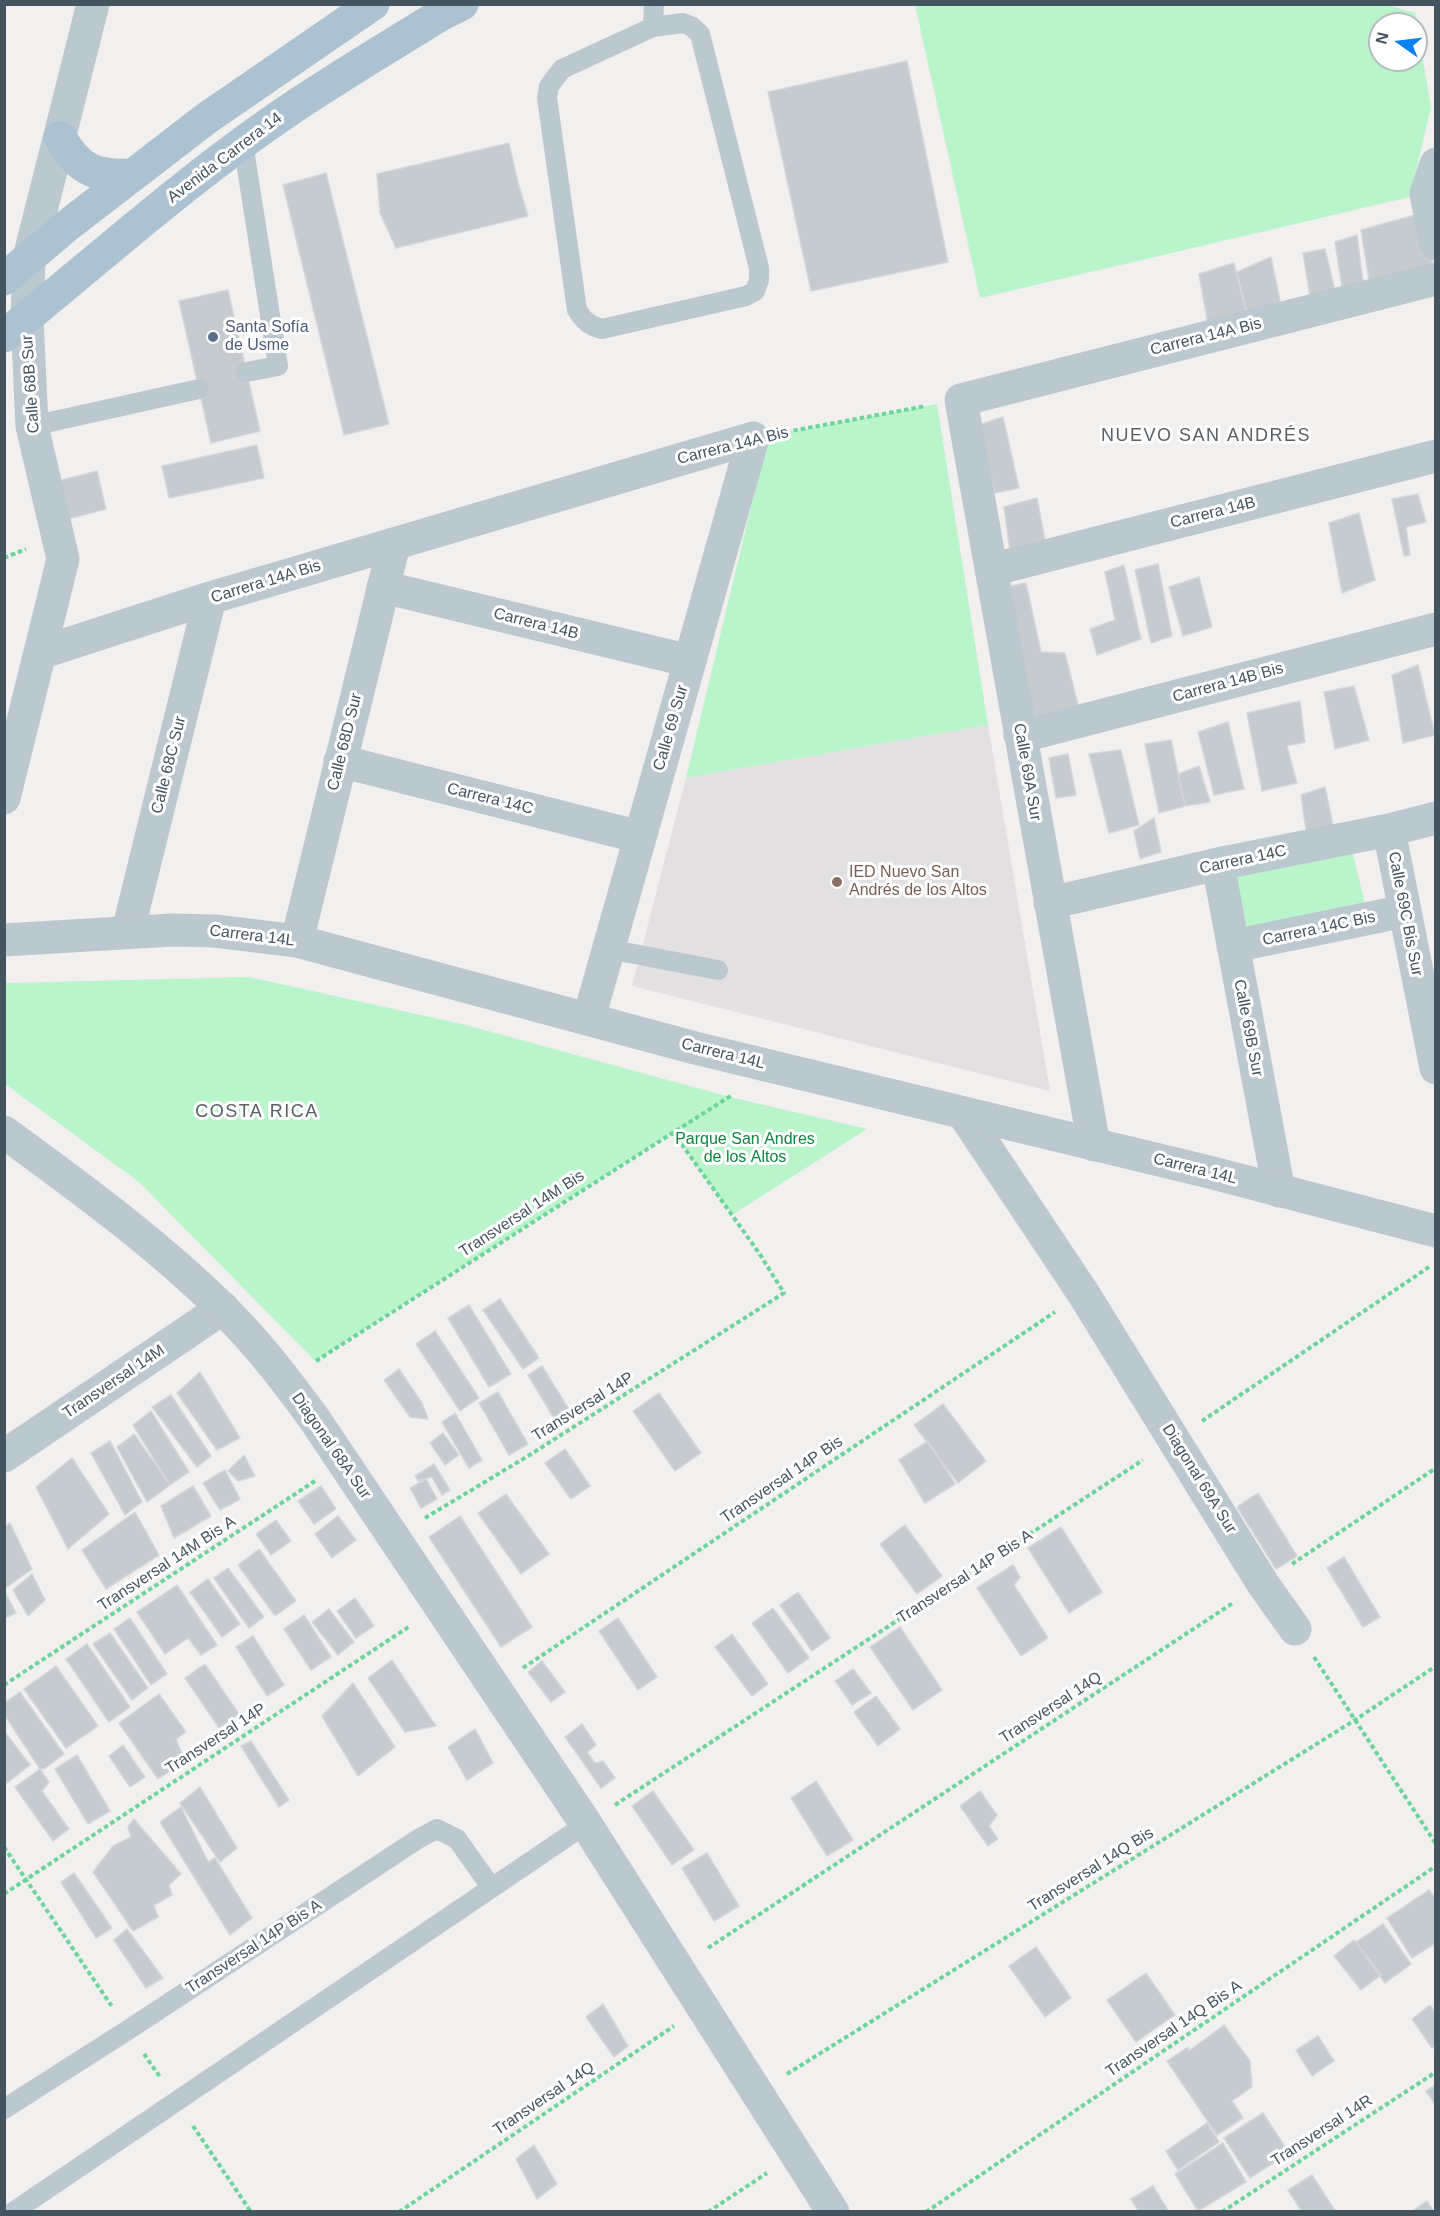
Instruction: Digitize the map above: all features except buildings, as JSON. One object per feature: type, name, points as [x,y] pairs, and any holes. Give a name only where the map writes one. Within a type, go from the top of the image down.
[{"type":"main road","points":[[4,279],[68,225],[207,118],[373,4]]},
{"type":"main road","name":"Avenida Carrera 14","points":[[16,327],[181,190],[243,143],[303,100],[462,4]]},
{"type":"main road","points":[[60,137],[68,152],[78,163],[92,172],[112,177],[132,175]]},
{"type":"street","name":"Calle 68B Sur","points":[[4,798],[63,559],[32,426],[16,327],[29,258],[93,4]]},
{"type":"street","points":[[1431,179],[1436,244]]},
{"type":"street","name":"Carrera 14A Bis","points":[[961,400],[1436,279]]},
{"type":"street","name":"Calle 69A Sur","points":[[961,400],[1094,1145]]},
{"type":"street","name":"Carrera 14A Bis","points":[[40,652],[210,598],[753,438]]},
{"type":"street","name":"Calle 69 Sur","points":[[589,1018],[753,438]]},
{"type":"street","name":"Carrera 14B","points":[[991,570],[1436,456]]},
{"type":"street","name":"Calle 68D Sur","points":[[297,941],[394,544]]},
{"type":"street","name":"Carrera 14B","points":[[383,587],[690,661]]},
{"type":"street","name":"Calle 68C Sur","points":[[128,931],[210,598]]},
{"type":"street","name":"Carrera 14B Bis","points":[[1020,735],[1436,629]]},
{"type":"street","name":"Carrera 14C","points":[[340,761],[640,837]]},
{"type":"street","name":"Carrera 14C","points":[[1050,903],[1218,864],[1389,830],[1436,818]]},
{"type":"street","name":"Calle 69C Bis Sur","points":[[1389,830],[1436,1068]]},
{"type":"street","name":"Calle 69B Sur","points":[[1218,864],[1279,1191]]},
{"type":"street","name":"Carrera 14C Bis","points":[[1233,946],[1405,911]]},
{"type":"street","name":"Carrera 14L","points":[[4,940],[128,931],[214,930],[297,941],[695,1048],[1436,1231]]},
{"type":"street","name":"Diagonal 69A Sur","points":[[963,1113],[1083,1293],[1263,1584],[1295,1629]]},
{"type":"street","name":"Diagonal 68A Sur","points":[[4,1132],[114,1213],[223,1308],[286,1381],[495,1686],[679,1967],[702,2007],[834,2211]]},
{"type":"street","name":"Transversal 14M","points":[[4,1456],[223,1308]]},
{"type":"lane","points":[[653,27],[654,4]]},
{"type":"lane","points":[[683,23],[691,26],[700,34],[756,257],[759,280],[755,291],[746,296],[602,329],[583,320],[578,310],[547,98],[549,86],[562,69],[653,27],[683,23]]},
{"type":"lane","points":[[243,143],[278,366],[246,372]]},
{"type":"lane","points":[[32,426],[199,389]]},
{"type":"lane","points":[[608,950],[718,970]]},
{"type":"lane","points":[[13,2211],[586,1824]]},
{"type":"lane","name":"Transversal 14P Bis A","points":[[4,2109],[418,1839],[437,1829],[456,1839],[491,1887]]},
{"type":"path","name":"Carrera 14A Bis","points":[[753,438],[961,400]]},
{"type":"path","name":"Transversal 14M Bis","points":[[286,1381],[730,1097],[770,1066]]},
{"type":"path","name":"Transversal 14P","points":[[393,1537],[528,1456],[784,1293],[759,1253],[673,1132]]},
{"type":"path","points":[[1433,1264],[1436,1273]]},
{"type":"path","name":"Transversal 14P Bis A","points":[[586,1824],[1175,1440],[1433,1264]]},
{"type":"path","name":"Transversal 14P Bis","points":[[495,1686],[1083,1293]]},
{"type":"path","name":"Transversal 14M Bis A","points":[[4,1685],[344,1463]]},
{"type":"path","name":"Transversal 14Q","points":[[679,1967],[1436,1468]]},
{"type":"path","name":"Transversal 14P","points":[[4,1894],[440,1605]]},
{"type":"path","points":[[1295,1629],[1436,1844]]},
{"type":"path","name":"Transversal 14Q Bis","points":[[758,2092],[1354,1720],[1436,1666]]},
{"type":"path","name":"Transversal 14Q Bis A","points":[[926,2211],[1436,1866]]},
{"type":"path","name":"Transversal 14Q","points":[[399,2211],[702,2007]]},
{"type":"path","name":"Transversal 14R","points":[[1222,2211],[1436,2072]]},
{"type":"path","points":[[708,2211],[796,2154]]},
{"type":"shaded area","name":"IED Nuevo San Andrés de los Altos","points":[[988,725],[1050,1091],[632,986],[686,778]]},
{"type":"green space","points":[[1384,4],[1412,12],[1368,12],[1368,72],[1425,72],[1431,107],[1410,197],[980,298],[915,5]]},
{"type":"green space","points":[[937,404],[988,725],[686,778],[768,436]]},
{"type":"green space","points":[[1352,850],[1365,904],[1248,932],[1236,877]]},
{"type":"green space","name":"Parque San Andres de los Altos","points":[[249,977],[466,1025],[730,1097],[867,1129],[732,1215],[673,1132],[315,1361],[139,1182],[5,1084],[5,983]]},
{"type":"place","name":"Santa Sofía de Usme","points":[[213,337]]},
{"type":"place","name":"IED Nuevo San Andrés de los Altos","points":[[837,882]]},
{"type":"district","name":"NUEVO SAN ANDRÉS","points":[[1206,436]]},
{"type":"district","name":"COSTA RICA","points":[[257,1112]]}]
